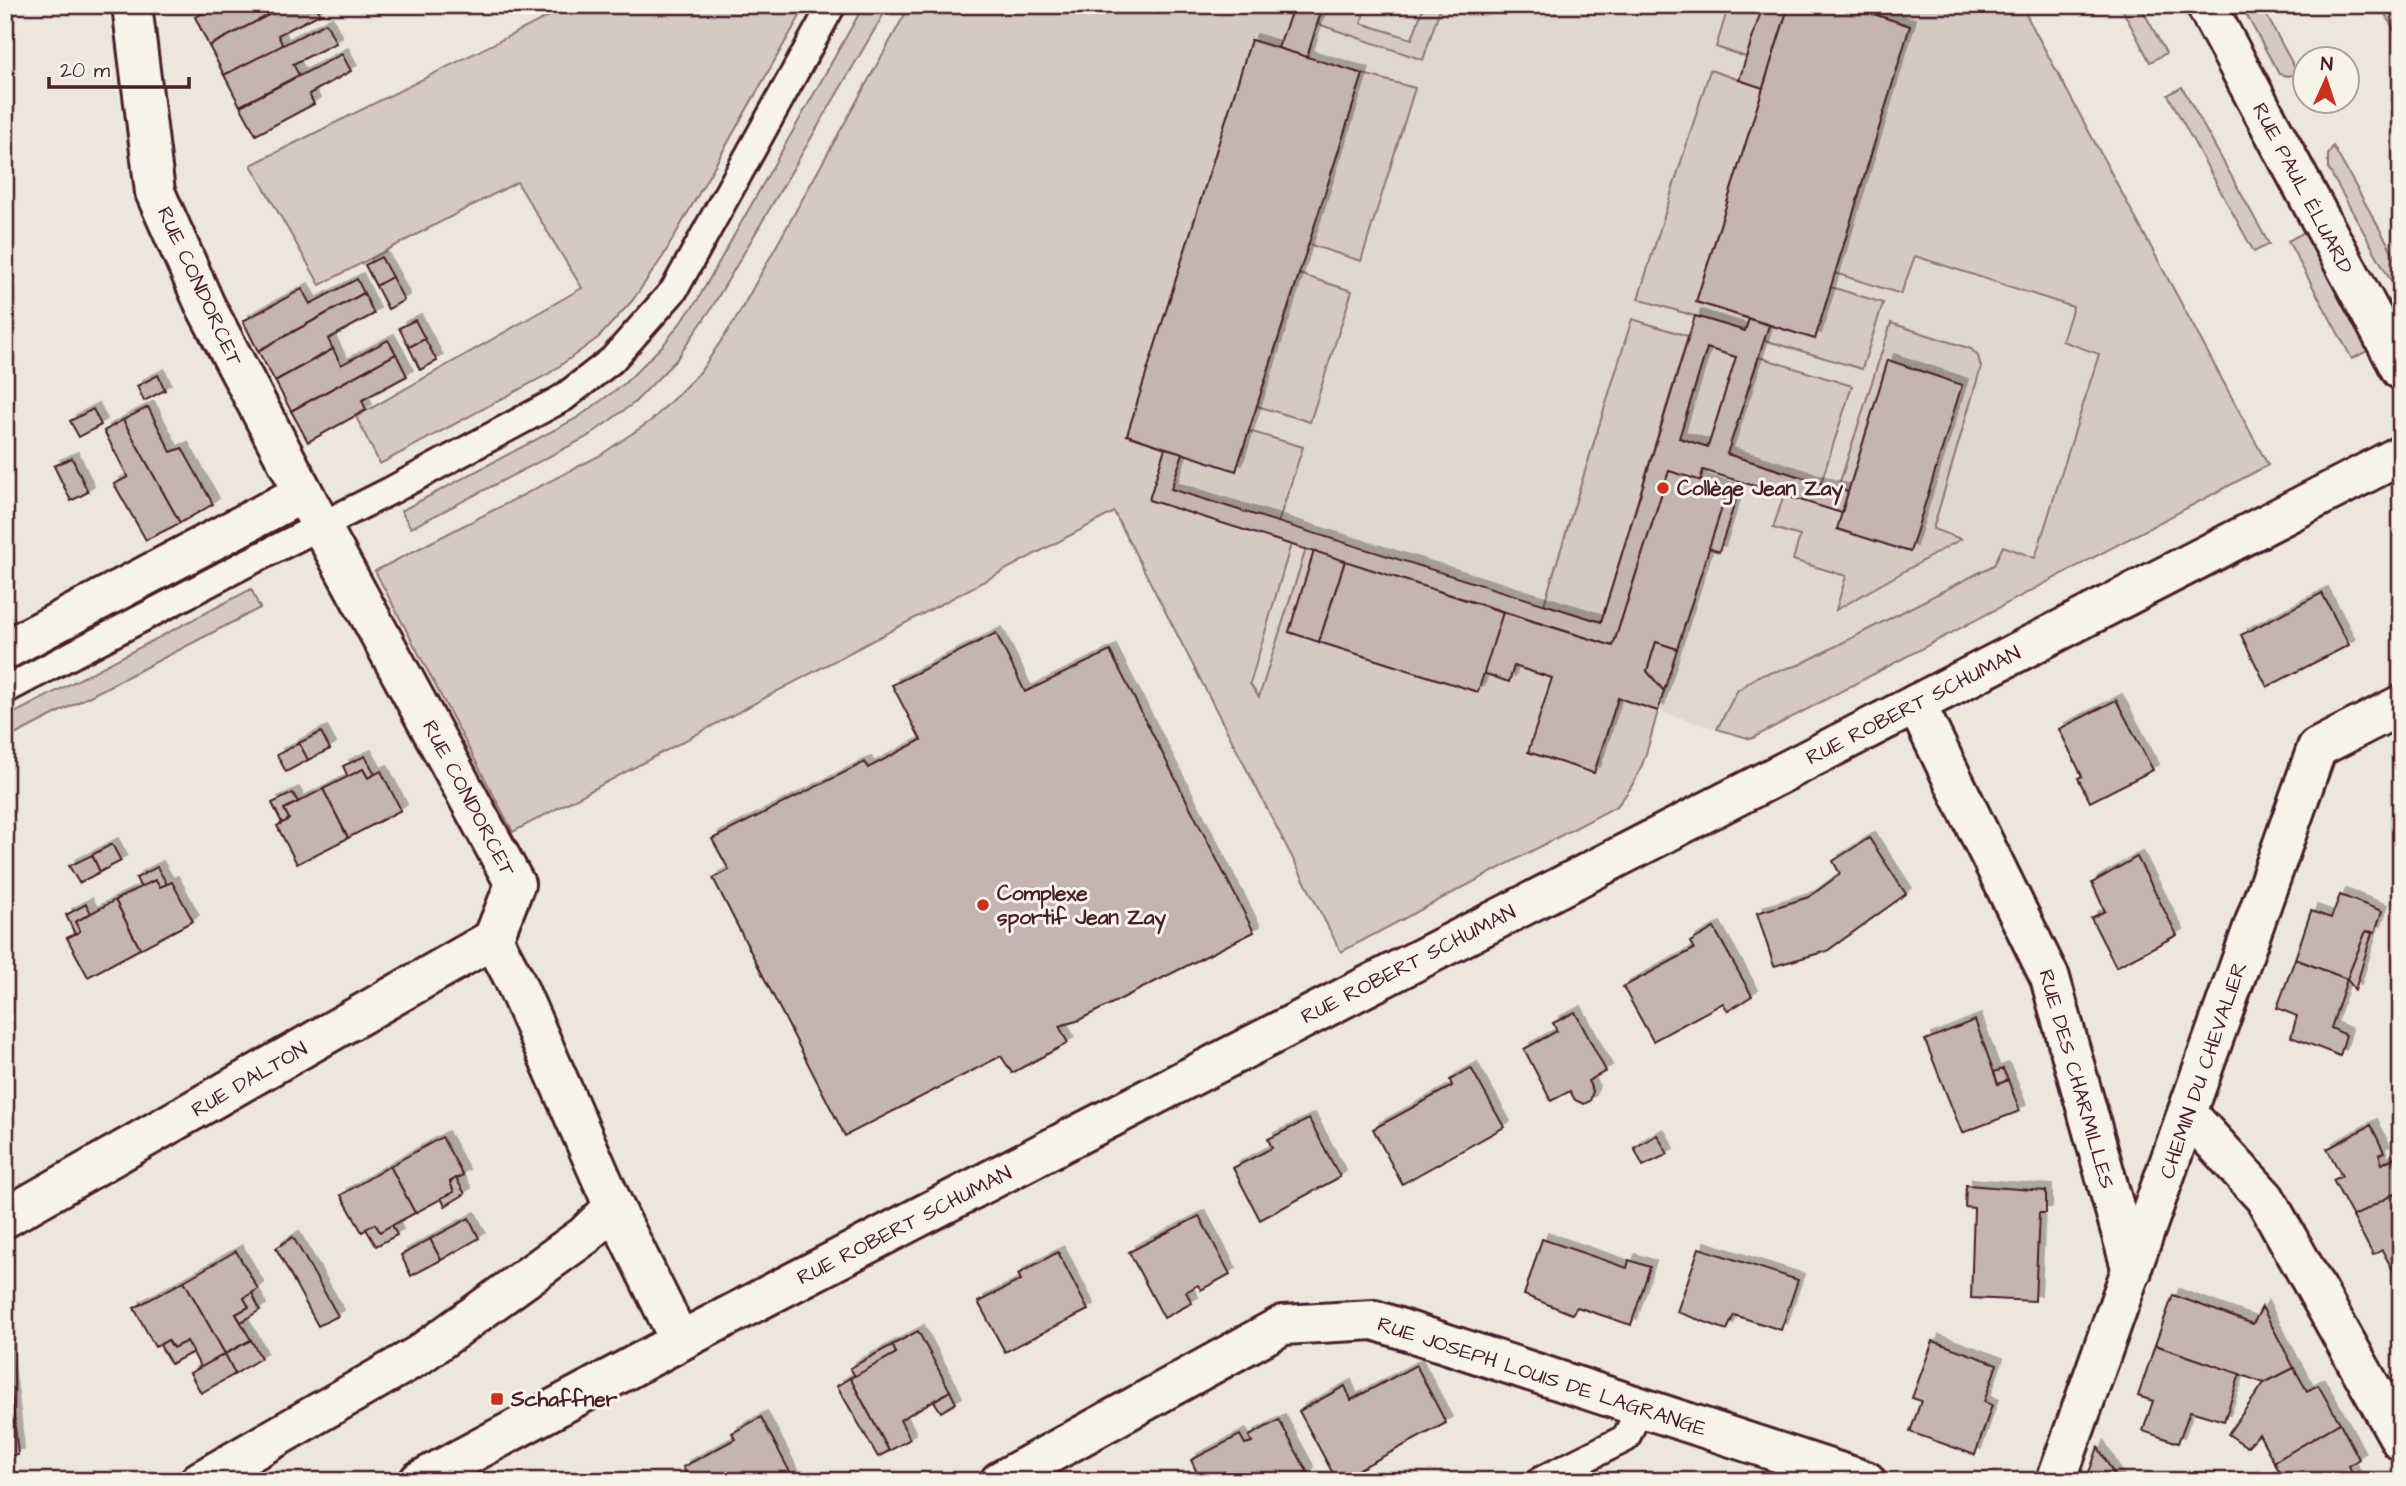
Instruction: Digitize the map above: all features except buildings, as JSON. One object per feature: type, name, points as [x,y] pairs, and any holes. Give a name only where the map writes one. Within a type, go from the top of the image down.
[{"type":"street","name":"RUE CONDORCET","points":[[132,5],[155,192],[205,305],[303,493],[515,884],[493,939]]},
{"type":"street","name":"RUE PAUL ÉLUARD","points":[[2206,5],[2401,370]]},
{"type":"street","name":"RUE ROBERT SCHUMAN","points":[[419,1481],[680,1341],[1623,853],[2401,455]]},
{"type":"street","points":[[5,650],[303,493]]},
{"type":"street","name":"RUE DES CHARMILLES","points":[[1916,704],[2050,978],[2132,1271]]},
{"type":"street","name":"CHEMIN DU CHEVALIER","points":[[2056,1481],[2317,748],[2401,705]]},
{"type":"street","points":[[493,939],[513,976],[614,1208],[680,1341]]},
{"type":"street","name":"RUE DALTON","points":[[5,1218],[493,939]]},
{"type":"street","points":[[2188,1114],[2265,1198],[2401,1440]]},
{"type":"street","points":[[200,1481],[419,1355],[584,1236],[614,1208]]},
{"type":"street","name":"RUE JOSEPH LOUIS DE LAGRANGE","points":[[1000,1481],[1283,1325],[1374,1320],[1866,1481]]},
{"type":"lane","points":[[5,690],[563,398],[612,360],[674,290],[832,5]]},
{"type":"lane","points":[[1540,1481],[1626,1438],[1640,1407]]},
{"type":"shaded area","points":[[571,5],[802,5],[804,9],[662,258],[632,301],[599,337],[550,373],[380,464],[356,417],[582,288],[517,182],[320,285],[251,165]]},
{"type":"shaded area","points":[[864,5],[889,5],[711,309],[676,360],[634,403],[587,437],[411,528],[401,511],[577,418],[624,384],[664,344],[697,301]]},
{"type":"shaded area","points":[[910,5],[1265,5],[1291,14],[1278,48],[1251,40],[1127,435],[1165,448],[1149,500],[1291,544],[1250,684],[1259,697],[1306,549],[1314,551],[1289,632],[1477,692],[1483,673],[1509,682],[1514,666],[1552,678],[1529,752],[1594,773],[1618,698],[1658,711],[1639,772],[1617,806],[1341,952],[1114,512],[513,832],[375,571],[599,456],[652,420],[700,372],[737,317]]},
{"type":"shaded area","name":"Collège Jean Zay","points":[[1032,5],[2021,5],[2268,465],[1751,739],[1658,711],[1641,770],[1633,787],[1617,806],[1341,952],[1114,512]]},
{"type":"shaded area","points":[[1323,5],[1366,5],[1361,23],[1412,39],[1424,5],[1441,5],[1423,60],[1318,24]]},
{"type":"shaded area","points":[[1729,5],[1763,5],[1746,57],[1716,47]]},
{"type":"shaded area","points":[[1846,5],[2021,5],[2268,465],[1751,739],[1717,729],[1737,691],[1758,676],[1799,665],[1994,565],[2003,546],[2035,558],[2099,354],[2062,341],[2073,307],[1915,256],[1901,294],[1835,273],[1910,26]]},
{"type":"shaded area","points":[[2120,5],[2140,5],[2166,53],[2150,62]]},
{"type":"shaded area","points":[[2241,5],[2261,5],[2290,59],[2290,76],[2279,74]]},
{"type":"shaded area","points":[[2380,5],[2401,5],[2401,43]]},
{"type":"shaded area","points":[[1710,70],[1763,88],[1696,301],[1749,319],[1745,331],[1638,299]]},
{"type":"shaded area","points":[[1363,74],[1415,88],[1361,261],[1308,244]]},
{"type":"shaded area","points":[[2182,87],[2269,244],[2254,252],[2168,95]]},
{"type":"shaded area","points":[[2333,146],[2401,267],[2401,299],[2328,168],[2328,155]]},
{"type":"shaded area","points":[[2308,230],[2369,350],[2352,359],[2288,241]]},
{"type":"shaded area","points":[[1299,274],[1352,291],[1310,422],[1257,406]]},
{"type":"shaded area","points":[[1831,287],[1883,303],[1862,369],[1764,340],[1769,325],[1815,339]]},
{"type":"shaded area","points":[[1632,319],[1688,336],[1601,622],[1544,604]]},
{"type":"shaded area","points":[[1891,323],[1971,349],[1978,356],[1981,367],[1933,529],[1961,539],[1836,610],[1846,576],[1793,560],[1800,536],[1773,528],[1784,495],[1842,513],[1961,385],[1888,360],[1848,492],[1838,488]]},
{"type":"shaded area","points":[[1707,348],[1736,357],[1708,447],[1679,438]]},
{"type":"shaded area","points":[[1759,357],[1852,386],[1821,483],[1727,454]]},
{"type":"shaded area","points":[[1249,431],[1303,447],[1278,523],[1171,489],[1183,453],[1236,470]]},
{"type":"shaded area","points":[[251,589],[260,608],[5,740],[5,718]]},
{"type":"place","name":"Collège Jean Zay","points":[[1663,488]]},
{"type":"place","name":"Complexe sportif Jean Zay","points":[[983,905]]},
{"type":"place","name":"Schaffner","points":[[497,1399]]}]
